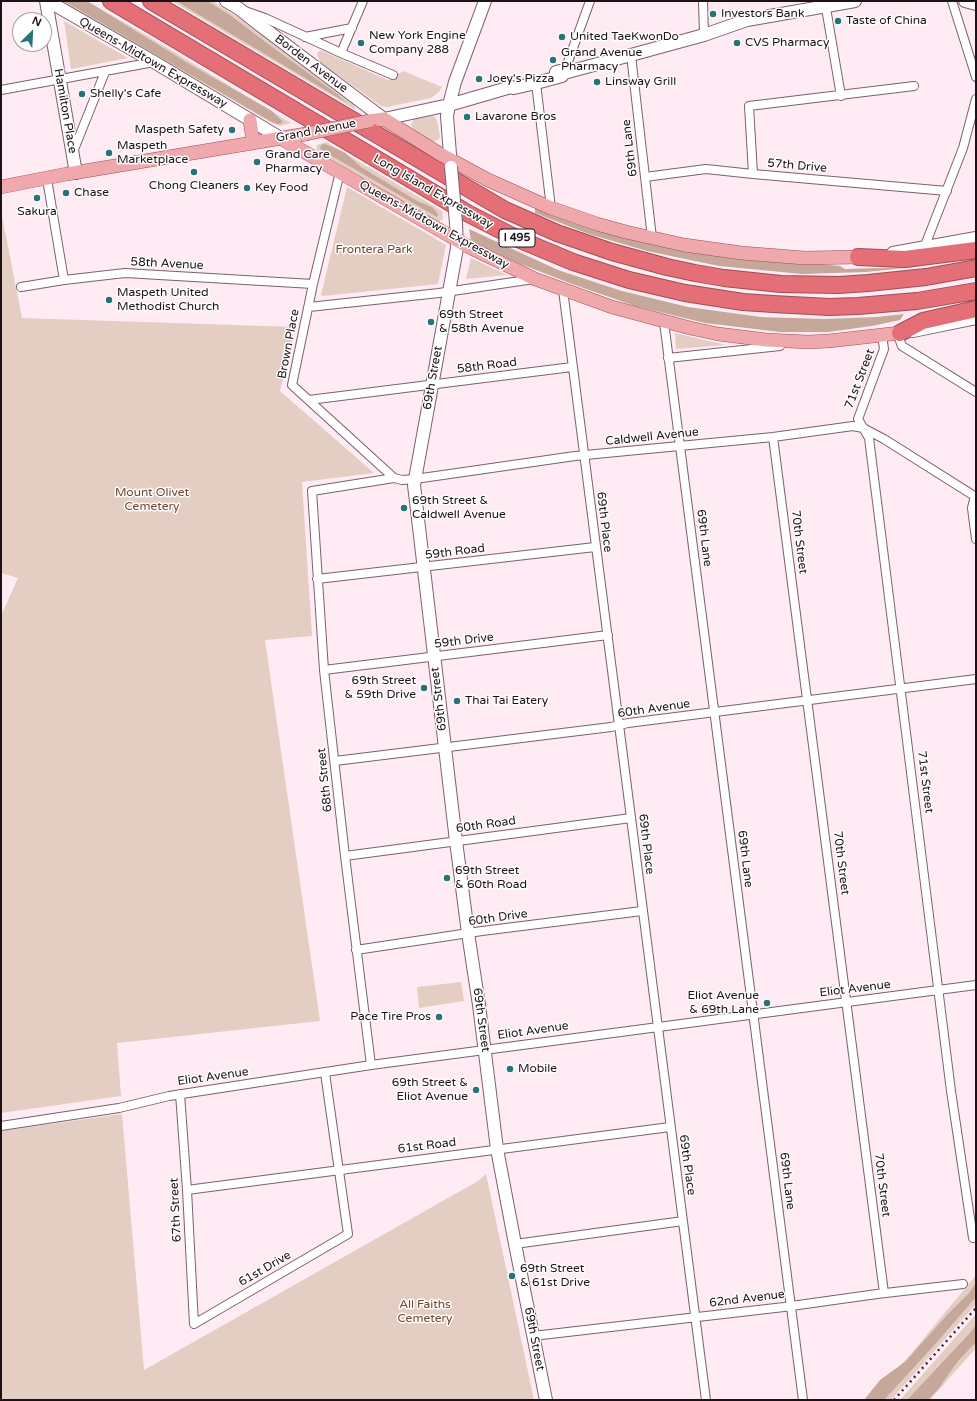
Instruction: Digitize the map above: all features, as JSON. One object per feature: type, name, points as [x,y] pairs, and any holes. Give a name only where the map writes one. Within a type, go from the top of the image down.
[{"type":"highway","name":"Long Island Expressway","points":[[111,1],[469,214],[518,239],[573,262],[629,280],[685,293],[736,301],[773,304],[829,307],[858,306],[917,301],[976,291]]},
{"type":"highway","name":"Long Island Expressway","points":[[151,1],[481,196],[512,213],[598,248],[639,260],[695,273],[724,278],[781,284],[839,285],[868,283],[926,277],[976,268]]},
{"type":"highway","points":[[858,257],[905,259],[976,250]]},
{"type":"highway","points":[[898,333],[923,321],[976,309]]},
{"type":"main road","name":"Queens-Midtown Expressway","points":[[47,1],[154,62],[457,241],[535,279],[612,307],[664,322],[718,334],[748,338],[808,342],[898,333],[976,318]]},
{"type":"main road","name":"Hamilton Place","points":[[47,1],[59,80],[76,173]]},
{"type":"main road","name":"Borden Avenue","points":[[226,1],[238,8],[384,118]]},
{"type":"main road","name":"69th Street","points":[[485,1],[455,82],[447,116],[457,248],[414,485],[456,841],[497,1149],[546,1400]]},
{"type":"main road","name":"Grand Avenue","points":[[511,87],[514,84],[534,78],[560,71],[564,72],[704,35],[747,20],[825,4],[855,1]]},
{"type":"main road","points":[[966,1],[976,4]]},
{"type":"main road","name":"Grand Avenue","points":[[1,187],[253,142],[282,139],[449,105],[511,87],[514,88],[562,76],[564,72]]},
{"type":"main road","points":[[384,118],[451,164],[551,208],[597,224],[691,246],[749,254],[805,258],[858,257],[924,248],[976,238]]},
{"type":"main road","points":[[250,120],[253,142]]},
{"type":"street","points":[[341,53],[363,1]]},
{"type":"street","points":[[564,72],[590,1]]},
{"type":"street","points":[[703,1],[704,35]]},
{"type":"street","points":[[952,1],[976,76]]},
{"type":"street","points":[[955,10],[958,4],[966,1]]},
{"type":"street","points":[[825,4],[841,96]]},
{"type":"street","name":"Borden Avenue","points":[[238,8],[265,18],[393,75]]},
{"type":"street","points":[[305,37],[352,28]]},
{"type":"street","name":"69th Lane","points":[[631,55],[652,238]]},
{"type":"street","points":[[1,90],[154,62]]},
{"type":"street","points":[[72,152],[106,72]]},
{"type":"street","points":[[536,83],[551,208]]},
{"type":"street","points":[[753,174],[749,106],[914,86]]},
{"type":"street","points":[[924,248],[964,148],[976,98]]},
{"type":"street","name":"57th Drive","points":[[645,177],[706,169],[947,190]]},
{"type":"street","name":"Brown Place","points":[[340,172],[313,284],[292,385],[394,478]]},
{"type":"street","points":[[47,179],[64,280]]},
{"type":"street","name":"58th Avenue","points":[[21,287],[64,280],[125,273],[313,284]]},
{"type":"street","points":[[309,307],[449,292],[535,279]]},
{"type":"street","name":"69th Place","points":[[563,290],[706,1400]]},
{"type":"street","name":"69th Lane","points":[[664,322],[803,1400]]},
{"type":"street","points":[[898,333],[902,346],[976,392]]},
{"type":"street","name":"71st Street","points":[[882,335],[884,349],[858,419],[869,438],[954,1109],[973,1238]]},
{"type":"street","points":[[668,358],[808,342]]},
{"type":"street","name":"58th Road","points":[[309,400],[572,367]]},
{"type":"street","name":"Caldwell Avenue","points":[[312,491],[394,478],[402,480],[415,479],[575,456],[774,437],[853,426],[863,428],[884,438],[975,496]]},
{"type":"street","name":"70th Street","points":[[774,437],[884,1293]]},
{"type":"street","name":"68th Street","points":[[312,491],[324,670],[356,950],[371,1065]]},
{"type":"street","points":[[975,496],[972,508],[976,539]]},
{"type":"street","name":"59th Road","points":[[318,579],[596,547]]},
{"type":"street","name":"59th Drive","points":[[324,670],[608,635]]},
{"type":"street","name":"60th Avenue","points":[[335,761],[619,726],[976,679]]},
{"type":"street","name":"60th Road","points":[[345,856],[631,818]]},
{"type":"street","name":"60th Drive","points":[[356,950],[642,911]]},
{"type":"street","name":"Eliot Avenue","points":[[1,1126],[119,1108],[180,1094],[371,1065],[976,985]]},
{"type":"street","points":[[325,1073],[339,1170]]},
{"type":"street","name":"67th Street","points":[[180,1094],[194,1324]]},
{"type":"street","name":"61st Road","points":[[187,1190],[670,1126]]},
{"type":"street","name":"61st Drive","points":[[194,1324],[348,1234],[339,1170]]},
{"type":"street","points":[[515,1244],[683,1221]]},
{"type":"street","name":"62nd Avenue","points":[[534,1336],[695,1318],[963,1284]]},
{"type":"green space","points":[[62,1],[87,1],[291,123],[280,126],[272,123]]},
{"type":"green space","points":[[172,1],[212,1],[233,14],[347,98],[354,104],[356,110]]},
{"type":"green space","points":[[64,21],[128,58],[71,69]]},
{"type":"green space","points":[[320,50],[388,80],[403,71],[442,87],[439,92],[431,98],[387,107],[381,106],[320,62],[317,54]]},
{"type":"green space","points":[[433,116],[437,121],[440,136],[439,139],[434,142],[413,129],[411,125],[414,119]]},
{"type":"green space","points":[[326,142],[442,211],[443,220],[440,220],[440,223],[318,151],[316,148],[317,145]]},
{"type":"green space","name":"Frontera Park","points":[[347,187],[446,245],[438,284],[321,295]]},
{"type":"green space","name":"Mount Olivet Cemetery","points":[[1,211],[22,318],[295,327],[280,391],[374,473],[302,482],[312,636],[265,640],[320,1021],[117,1043],[121,1096],[1,1113],[1,616],[18,578],[1,573]]},
{"type":"green space","points":[[471,258],[507,275],[466,279]]},
{"type":"green space","points":[[675,333],[726,345],[676,349]]},
{"type":"green space","points":[[461,982],[464,1001],[419,1008],[417,987]]},
{"type":"green space","name":"All Faiths Cemetery","points":[[122,1114],[144,1370],[478,1181],[486,1174],[534,1400],[1,1400],[1,1131]]},
{"type":"green space","points":[[976,1275],[976,1304],[891,1400],[869,1400],[910,1355]]},
{"type":"green space","points":[[976,1314],[976,1348],[930,1400],[900,1400]]},
{"type":"shaded area","points":[[64,1],[87,1],[191,65],[272,111],[283,122],[277,124],[270,121]]},
{"type":"shaded area","points":[[176,1],[207,1],[230,15],[347,103]]},
{"type":"shaded area","points":[[325,144],[344,152],[361,167],[417,201],[432,207],[438,214],[437,217],[320,149],[321,145]]},
{"type":"shaded area","points":[[535,208],[573,221],[818,264],[840,266],[845,269],[914,267],[866,272],[802,274],[719,266],[647,251],[589,234],[535,213]]},
{"type":"shaded area","points":[[469,229],[558,270],[622,291],[688,307],[761,317],[824,319],[877,317],[904,314],[900,320],[872,326],[828,332],[780,332],[705,323],[635,306],[518,263],[471,240]]},
{"type":"shaded area","points":[[976,1283],[976,1297],[884,1400],[864,1400],[880,1380],[906,1361],[969,1293]]},
{"type":"shaded area","points":[[976,1325],[976,1342],[958,1361],[939,1388],[928,1400],[907,1400],[969,1334]]},
{"type":"railway","points":[[894,1400],[976,1308]]},
{"type":"place","name":"Investors Bank","points":[[713,14]]},
{"type":"place","name":"Taste of China","points":[[838,21]]},
{"type":"place","name":"United TaeKwonDo","points":[[562,37]]},
{"type":"place","name":"New York Engine Company 288","points":[[361,43]]},
{"type":"place","name":"CVS Pharmacy","points":[[737,43]]},
{"type":"place","name":"Grand Avenue Pharmacy","points":[[553,60]]},
{"type":"place","name":"Joey's Pizza","points":[[479,79]]},
{"type":"place","name":"Linsway Grill","points":[[597,82]]},
{"type":"place","name":"Shelly's Cafe","points":[[82,94]]},
{"type":"place","name":"Lavarone Bros","points":[[467,117]]},
{"type":"place","name":"Maspeth Safety","points":[[232,130]]},
{"type":"place","name":"Maspeth Marketplace","points":[[109,153]]},
{"type":"place","name":"Grand Care Pharmacy","points":[[257,162]]},
{"type":"place","name":"Chong Cleaners","points":[[194,172]]},
{"type":"place","name":"Key Food","points":[[247,188]]},
{"type":"place","name":"Chase","points":[[66,193]]},
{"type":"place","name":"Sakura","points":[[37,198]]},
{"type":"place","name":"Maspeth United Methodist Church","points":[[109,300]]},
{"type":"place","name":"69th Street & 58th Avenue","points":[[431,322]]},
{"type":"place","name":"69th Street & Caldwell Avenue","points":[[404,508]]},
{"type":"place","name":"69th Street & 59th Drive","points":[[424,688]]},
{"type":"place","name":"Thai Tai Eatery","points":[[457,701]]},
{"type":"place","name":"69th Street & 60th Road","points":[[447,878]]},
{"type":"place","name":"Eliot Avenue & 69th Lane","points":[[767,1003]]},
{"type":"place","name":"Pace Tire Pros","points":[[439,1017]]},
{"type":"place","name":"Mobile","points":[[510,1069]]},
{"type":"place","name":"69th Street & Eliot Avenue","points":[[476,1090]]},
{"type":"place","name":"69th Street & 61st Drive","points":[[512,1276]]}]
